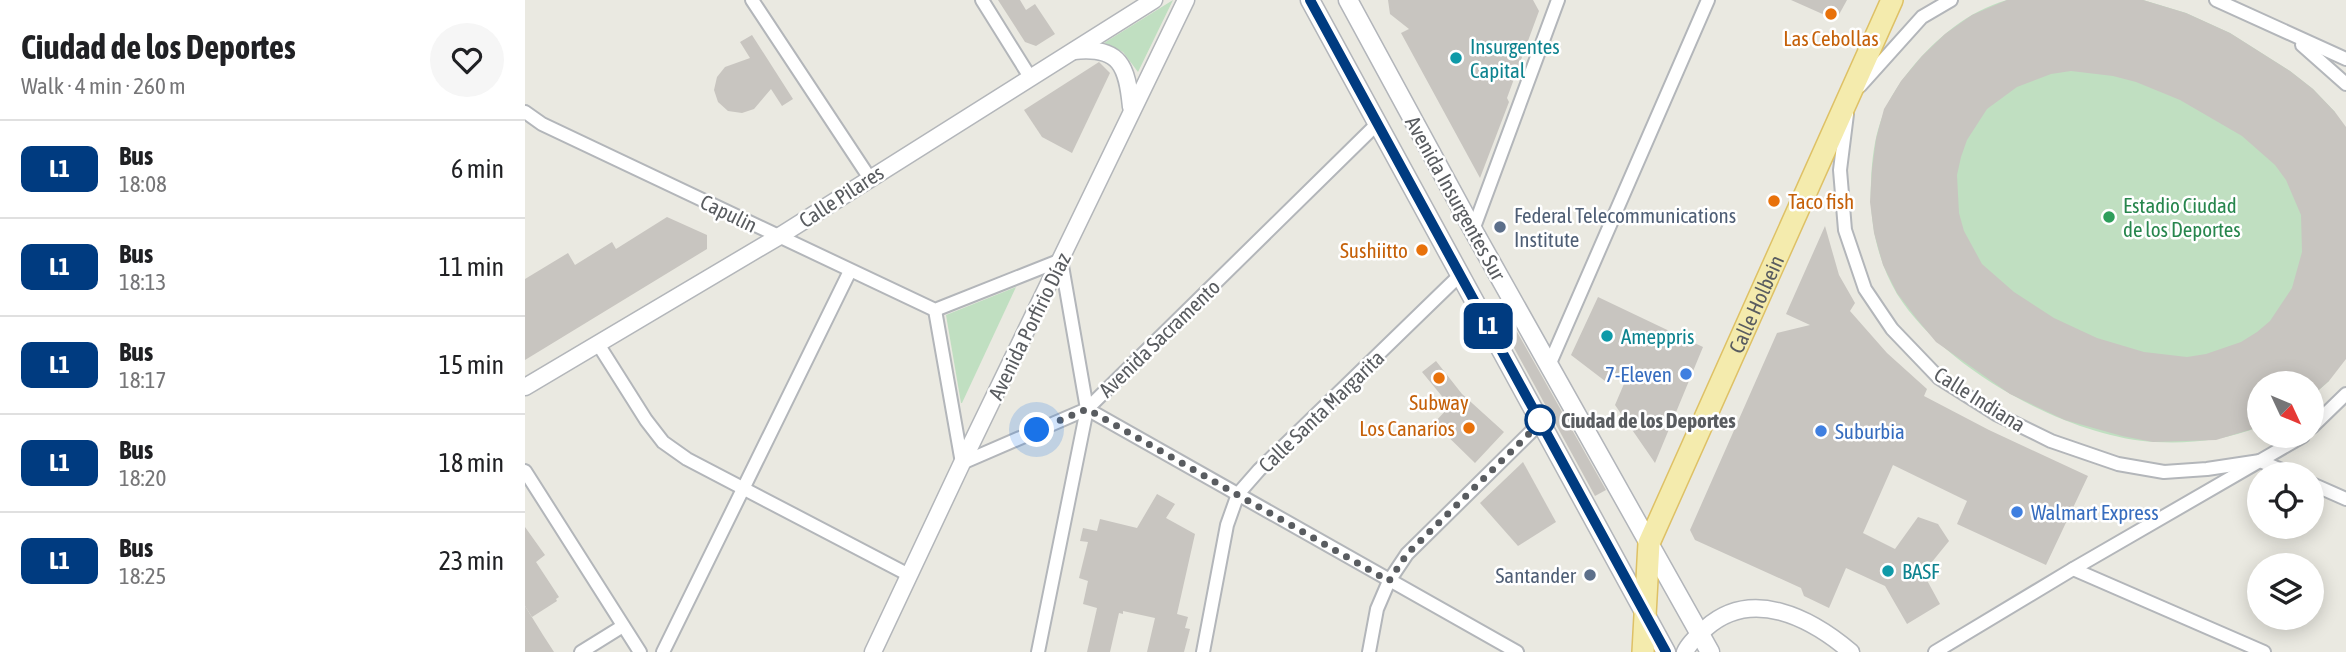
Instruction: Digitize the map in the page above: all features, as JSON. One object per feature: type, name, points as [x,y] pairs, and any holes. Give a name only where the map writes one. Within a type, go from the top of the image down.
[{"type":"main road","name":"Avenida Insurgentes Sur","points":[[1310,0],[1666,652]]},
{"type":"main road","name":"Avenida Insurgentes Sur","points":[[1347,0],[1710,652]]},
{"type":"main road","name":"Calle Holbein","points":[[1643,652],[1649,543],[1850,98],[1890,1]]},
{"type":"street","points":[[752,0],[869,177]]},
{"type":"street","points":[[982,0],[1030,77]]},
{"type":"street","name":"Calle Pilares","points":[[525,387],[778,237],[869,177],[1154,0]]},
{"type":"street","name":"Avenida Porfirio Díaz","points":[[873,652],[1186,0]]},
{"type":"street","points":[[1473,230],[1558,0]]},
{"type":"street","points":[[1550,363],[1708,0]]},
{"type":"street","points":[[1850,98],[1922,17],[1951,0]]},
{"type":"street","points":[[2216,0],[2346,59]]},
{"type":"street","points":[[2287,32],[2346,84]]},
{"type":"street","points":[[1068,52],[1100,50],[1112,55],[1122,64],[1128,76],[1132,108]]},
{"type":"street","name":"Calle Indiana","points":[[1850,98],[1840,170],[1845,230],[1865,289],[1892,329],[1939,378],[1996,414],[2051,441],[2118,464],[2164,472],[2260,461]]},
{"type":"street","name":"Capulin","points":[[525,112],[542,124],[935,310]]},
{"type":"street","name":"Avenida Sacramento","points":[[1038,652],[1087,409],[1378,123]]},
{"type":"street","points":[[1061,260],[1087,409],[962,463],[935,310],[1061,260]]},
{"type":"street","points":[[663,652],[850,271]]},
{"type":"street","name":"Calle Santa Margarita","points":[[1203,652],[1227,525],[1238,494],[1259,470],[1460,275]]},
{"type":"street","points":[[598,344],[622,385],[663,442],[687,459],[909,575]]},
{"type":"street","points":[[2324,415],[2346,394]]},
{"type":"street","points":[[1087,409],[1517,652]]},
{"type":"street","points":[[1369,652],[1377,609],[1389,581],[1407,554],[1541,422]]},
{"type":"street","points":[[1935,652],[2282,448]]},
{"type":"street","points":[[525,471],[640,652]]},
{"type":"street","points":[[2324,489],[2346,499]]},
{"type":"street","points":[[2073,569],[2265,652]]},
{"type":"street","points":[[1685,652],[1699,634],[1719,616],[1744,609],[1791,614],[1812,623],[1851,652]]},
{"type":"street","points":[[581,652],[623,626]]},
{"type":"green space","points":[[1173,0],[1138,72],[1123,52],[1104,43]]},
{"type":"green space","name":"Estadio Ciudad de los Deportes","points":[[2007,0],[2143,0],[2186,13],[2230,33],[2290,71],[2313,89],[2335,112],[2329,381],[2324,385],[2324,371],[2247,371],[2247,431],[2195,442],[2155,442],[2121,437],[2048,413],[2011,394],[1945,348],[1918,322],[1890,281],[1879,254],[1873,225],[1872,165],[1880,122],[1900,83],[1930,48],[1966,19]]},
{"type":"green space","points":[[1016,287],[962,403],[961,403],[946,315]]},
{"type":"building","points":[[998,0],[1020,0],[1026,10],[1035,4],[1055,34],[1036,46],[1025,42]]},
{"type":"building","points":[[1388,0],[1533,0],[1539,11],[1480,178],[1401,33],[1409,29],[1390,14]]},
{"type":"building","name":"Las Cebollas","points":[[1791,0],[1847,0],[1836,20]]},
{"type":"building","points":[[2007,0],[2143,0],[2186,13],[2230,33],[2313,89],[2346,127],[2346,359],[2329,381],[2324,385],[2324,371],[2247,371],[2247,431],[2216,440],[2153,442],[2065,420],[2010,394],[1936,342],[1897,293],[1883,265],[1874,233],[1870,202],[1876,139],[1884,109],[1901,81],[1945,34],[1972,15]],"holes":[[[2071,71],[2136,82],[2180,100],[2242,136],[2275,165],[2286,180],[2301,215],[2302,252],[2292,288],[2270,321],[2241,342],[2206,354],[2187,357],[2144,352],[2097,338],[2054,318],[2014,292],[1982,264],[1964,231],[1959,213],[1957,175],[1961,157],[1967,140],[1987,109],[2017,87],[2051,74]]]},
{"type":"building","points":[[752,35],[793,99],[782,106],[771,89],[754,109],[742,113],[728,111],[718,102],[714,90],[717,77],[725,67],[750,58],[740,42]]},
{"type":"building","points":[[1099,62],[1110,73],[1072,153],[1042,137],[1024,110]]},
{"type":"building","points":[[667,217],[707,235],[707,249],[525,360],[525,279],[568,253],[575,265],[612,242],[616,249]]},
{"type":"building","name":"Suburbia","points":[[1825,226],[1839,275],[1855,303],[1850,311],[1887,353],[1927,389],[1924,396],[2088,476],[2046,565],[1957,524],[1967,501],[1893,465],[1863,533],[1895,549],[1918,517],[1938,524],[1949,541],[1923,573],[1940,604],[1907,624],[1885,586],[1846,568],[1829,608],[1804,596],[1801,588],[1695,540],[1690,530],[1777,333],[1810,325],[1786,314]]},
{"type":"building","points":[[1598,297],[1703,347],[1655,463],[1615,405],[1632,365],[1605,381],[1571,355]]},
{"type":"building","points":[[1516,330],[1606,490],[1595,496],[1507,335]]},
{"type":"building","name":"Los Canarios","points":[[1436,361],[1462,394],[1504,432],[1475,463],[1434,423],[1450,406],[1422,372]]},
{"type":"building","points":[[1523,462],[1556,522],[1518,546],[1480,503]]},
{"type":"building","points":[[1157,494],[1175,504],[1166,518],[1195,534],[1177,614],[1188,617],[1185,628],[1190,629],[1184,652],[1147,652],[1155,618],[1123,611],[1123,614],[1119,613],[1110,652],[1087,652],[1097,608],[1083,604],[1088,581],[1079,578],[1088,542],[1080,541],[1083,528],[1097,531],[1100,519],[1137,528]]},
{"type":"building","points":[[525,527],[545,555],[536,562],[559,597],[532,617],[525,606]]},
{"type":"building","points":[[525,606],[543,635],[554,652],[525,652]]},
{"type":"bus line","name":"L1","points":[[1310,0],[1666,652]]},
{"type":"place","name":"Las Cebollas","points":[[1831,14]]},
{"type":"place","name":"Insurgentes Capital","points":[[1456,58]]},
{"type":"place","name":"Taco fish","points":[[1774,201]]},
{"type":"place","name":"Estadio Ciudad de los Deportes","points":[[2109,217]]},
{"type":"place","name":"Federal Telecommunications Institute","points":[[1500,227]]},
{"type":"place","name":"Sushiitto","points":[[1422,250]]},
{"type":"place","name":"Ameppris","points":[[1607,336]]},
{"type":"place","name":"7-Eleven","points":[[1686,374]]},
{"type":"place","name":"Subway","points":[[1439,378]]},
{"type":"place","name":"Ciudad de los Deportes","points":[[1540,420]]},
{"type":"place","name":"Los Canarios","points":[[1469,428]]},
{"type":"place","name":"Suburbia","points":[[1821,431]]},
{"type":"place","name":"Walmart Express","points":[[2017,512]]},
{"type":"place","name":"BASF","points":[[1888,571]]},
{"type":"place","name":"Santander","points":[[1590,575]]},
{"type":"route","points":[[1037,430],[1087,409],[1389,581],[1407,554],[1541,422],[1540,420]]}]
